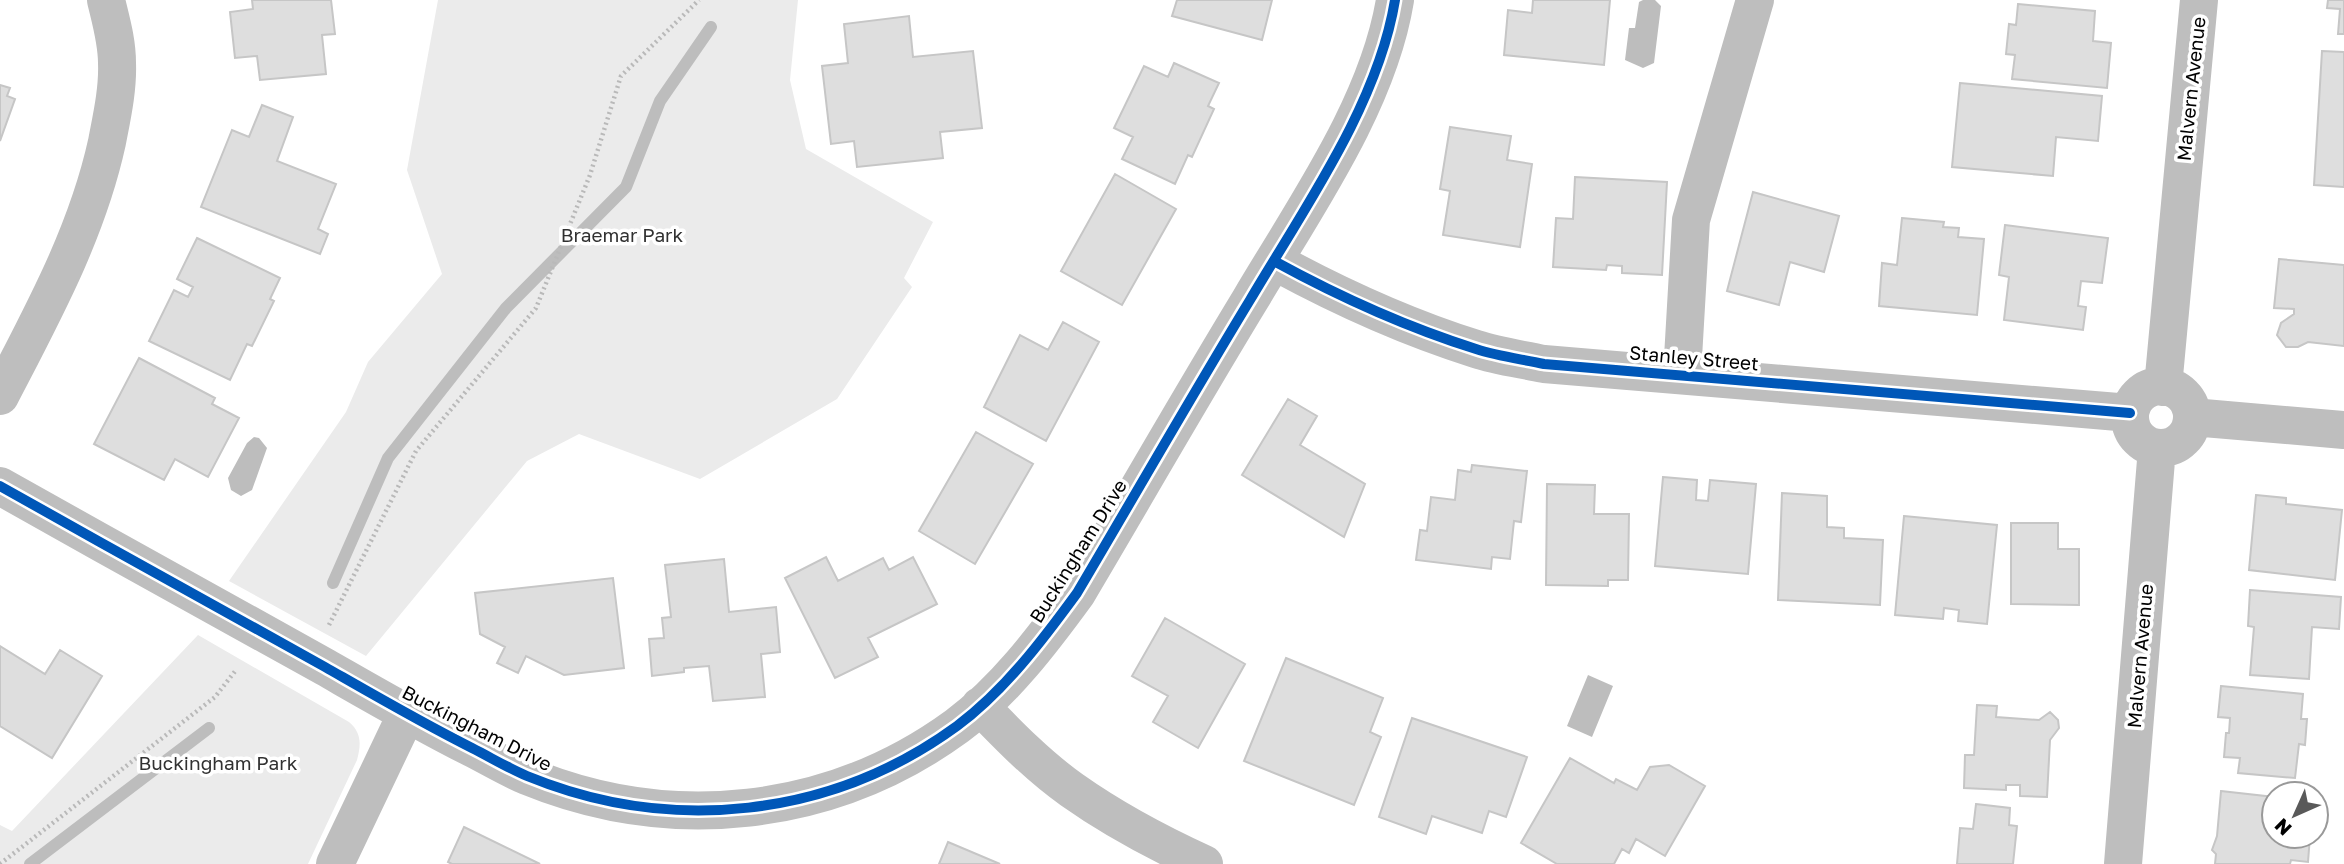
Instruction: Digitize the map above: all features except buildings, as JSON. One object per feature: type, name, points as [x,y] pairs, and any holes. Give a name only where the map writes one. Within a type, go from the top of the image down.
[{"type":"street","points":[[0,396],[59,284],[82,228],[102,166],[116,94],[117,63],[114,31],[106,0]]},
{"type":"street","name":"Buckingham Drive","points":[[0,486],[407,713],[525,775],[569,792],[659,809],[701,811],[744,809],[795,802],[844,788],[912,755],[980,706],[1045,637],[1077,593],[1347,134],[1376,68],[1395,0]]},
{"type":"street","points":[[1682,375],[1691,220],[1755,0]]},
{"type":"street","name":"Malvern Avenue","points":[[2162,387],[2199,0]]},
{"type":"street","name":"Stanley Street","points":[[1274,261],[1406,325],[1478,350],[1544,364],[2130,413]]},
{"type":"street","points":[[2162,387],[2172,389],[2186,400],[2192,417],[2190,427],[2177,444],[2168,448],[2148,446],[2133,432],[2130,413],[2133,404],[2145,390],[2162,387]]},
{"type":"street","points":[[2192,417],[2344,430]]},
{"type":"street","name":"Malvern Avenue","points":[[2123,864],[2157,448]]},
{"type":"street","points":[[980,706],[1070,789],[1132,828],[1204,864]]},
{"type":"street","points":[[335,864],[407,713]]},
{"type":"path","points":[[329,625],[416,451],[536,308],[590,175],[621,76],[699,0]]},
{"type":"path","points":[[0,864],[215,697],[236,670]]},
{"type":"green space","name":"Braemar Park","points":[[438,0],[798,0],[790,80],[806,149],[933,222],[904,278],[912,287],[837,399],[700,479],[579,434],[527,461],[366,656],[229,581],[346,412],[368,362],[442,274],[407,170]]},
{"type":"green space","name":"Buckingham Park","points":[[198,635],[349,722],[356,730],[360,744],[357,760],[308,864],[0,864],[0,825],[12,831]]},
{"type":"shaded area","points":[[1655,0],[1661,6],[1654,63],[1643,68],[1625,60],[1629,28],[1635,28],[1639,2]]},
{"type":"shaded area","points":[[254,437],[259,438],[267,448],[252,490],[241,496],[231,490],[228,478],[247,443]]},
{"type":"shaded area","points":[[1588,675],[1613,686],[1592,737],[1567,726]]},
{"type":"waterway","points":[[333,583],[388,458],[506,308],[626,187],[660,101],[711,27]]},
{"type":"waterway","points":[[30,864],[209,728]]},
{"type":"cycle path","points":[[0,486],[416,719],[527,776],[582,795],[637,806],[693,810],[749,808],[804,798],[857,781],[908,757],[974,712],[1021,664],[1077,593],[1336,156],[1373,79],[1395,0]]},
{"type":"cycle path","points":[[1274,261],[1348,298],[1424,331],[1501,356],[1544,364],[2130,413]]}]
